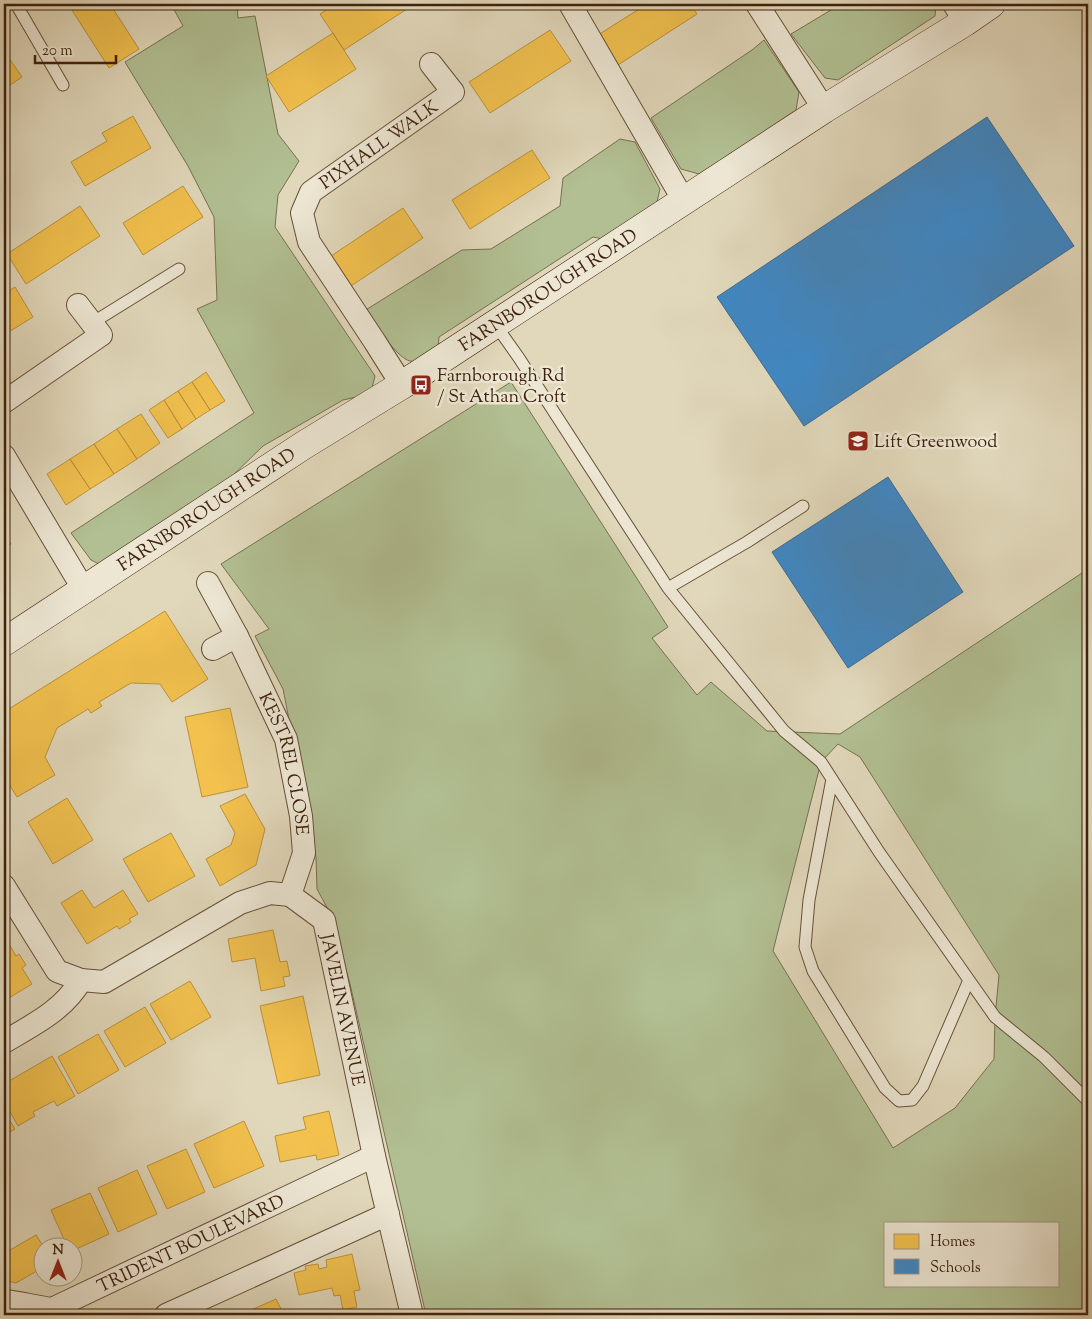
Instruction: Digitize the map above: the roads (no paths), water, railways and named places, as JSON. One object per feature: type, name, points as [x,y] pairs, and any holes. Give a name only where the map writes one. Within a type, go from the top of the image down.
[{"type":"street","points":[[570,4],[684,201]]},
{"type":"street","points":[[757,4],[824,109]]},
{"type":"street","name":"FARNBOROUGH ROAD","points":[[4,642],[304,445],[402,385],[824,109],[960,13],[991,4]]},
{"type":"street","name":"PIXHALL WALK","points":[[402,385],[309,242],[302,213],[311,192],[453,92],[432,64]]},
{"type":"street","points":[[4,402],[100,335],[78,305]]},
{"type":"street","points":[[4,456],[84,590]]},
{"type":"street","name":"KESTREL CLOSE","points":[[208,583],[237,636],[286,739],[301,816],[304,853],[290,895]]},
{"type":"street","points":[[213,649],[237,636]]},
{"type":"street","points":[[4,886],[57,971],[82,980],[104,982],[240,903],[270,893],[290,895]]},
{"type":"street","name":"JAVELIN AVENUE","points":[[290,895],[324,920],[374,1156],[412,1315]]},
{"type":"street","points":[[4,1042],[47,1016],[74,992],[82,980]]},
{"type":"street","name":"TRIDENT BOULEVARD","points":[[4,1301],[52,1309],[374,1156]]},
{"type":"street","points":[[166,1315],[388,1214]]},
{"type":"lane","points":[[16,4],[64,85]]},
{"type":"lane","points":[[92,324],[179,269]]},
{"type":"lane","points":[[495,324],[668,588],[784,731],[821,762],[879,852],[995,1017],[1044,1057],[1088,1101]]},
{"type":"lane","points":[[668,588],[747,542],[803,506]]},
{"type":"lane","points":[[832,779],[809,900],[805,947],[813,971],[885,1088],[899,1101],[912,1100],[923,1086],[969,980]]},
{"type":"place","name":"Farnborough Rd / St Athan Croft","points":[[421,385]]},
{"type":"place","name":"Lift Greenwood","points":[[858,441]]}]
